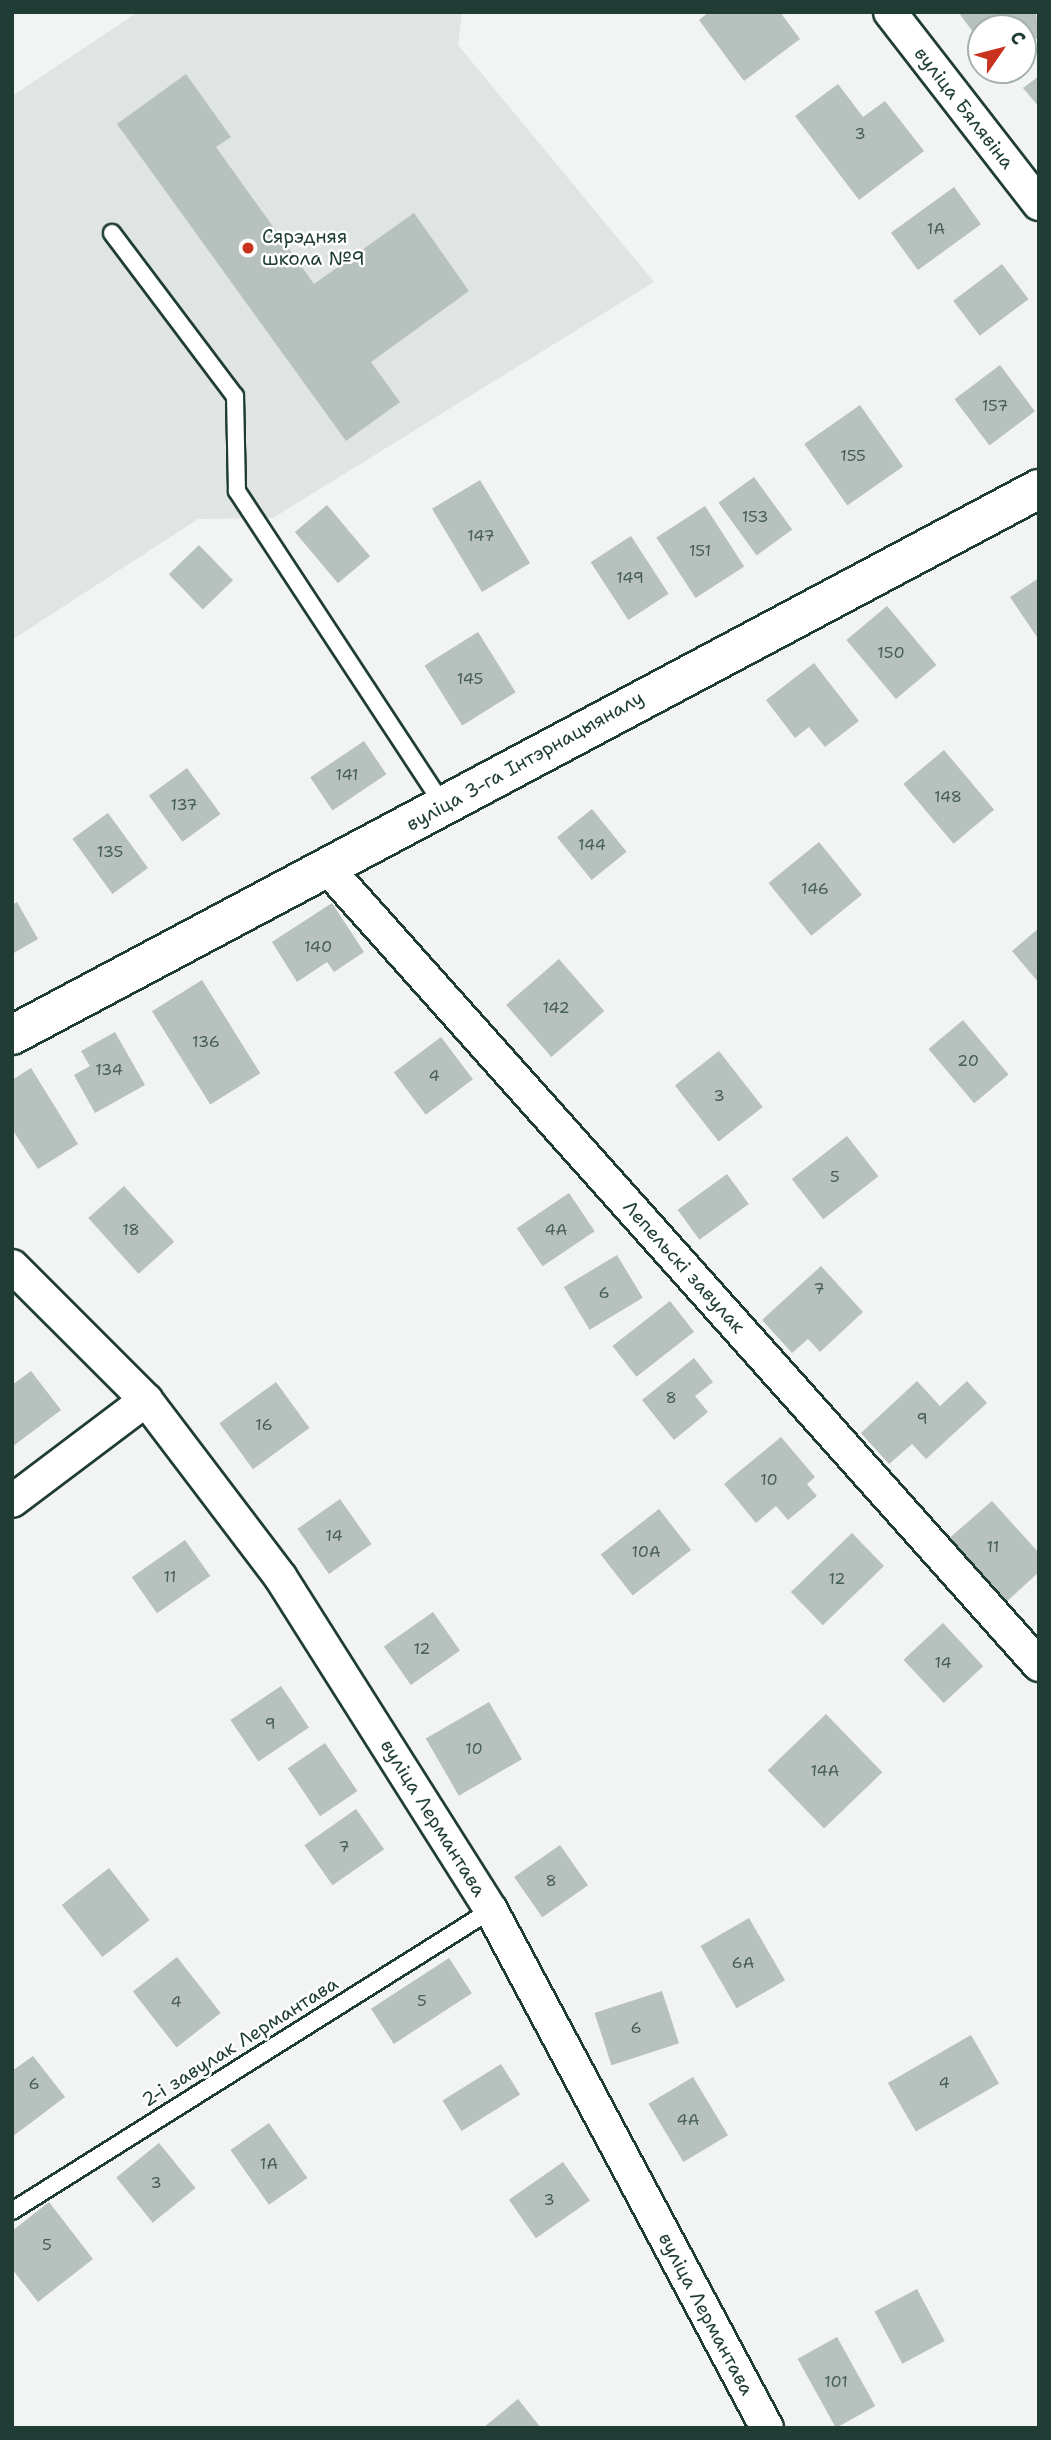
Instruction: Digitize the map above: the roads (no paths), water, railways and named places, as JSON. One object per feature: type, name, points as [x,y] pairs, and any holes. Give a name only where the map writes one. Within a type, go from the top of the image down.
[{"type":"main road","name":"вуліца 3-га Інтэрнацыяналу","points":[[12,1035],[329,870],[569,735],[1039,489]]},
{"type":"street","name":"вуліца Бялявіна","points":[[890,12],[1039,204]]},
{"type":"street","name":"Лепельскі завулак","points":[[329,870],[1039,1665]]},
{"type":"street","name":"вуліца Лермантава","points":[[12,1266],[146,1401],[281,1578],[491,1910],[766,2428]]},
{"type":"street","points":[[12,1501],[146,1401]]},
{"type":"lane","points":[[112,233],[235,396],[237,491],[444,806]]},
{"type":"lane","name":"2-і завулак Лермантава","points":[[12,2211],[491,1910]]},
{"type":"place","name":"Сярэдняя школа №9","points":[[248,248]]}]
